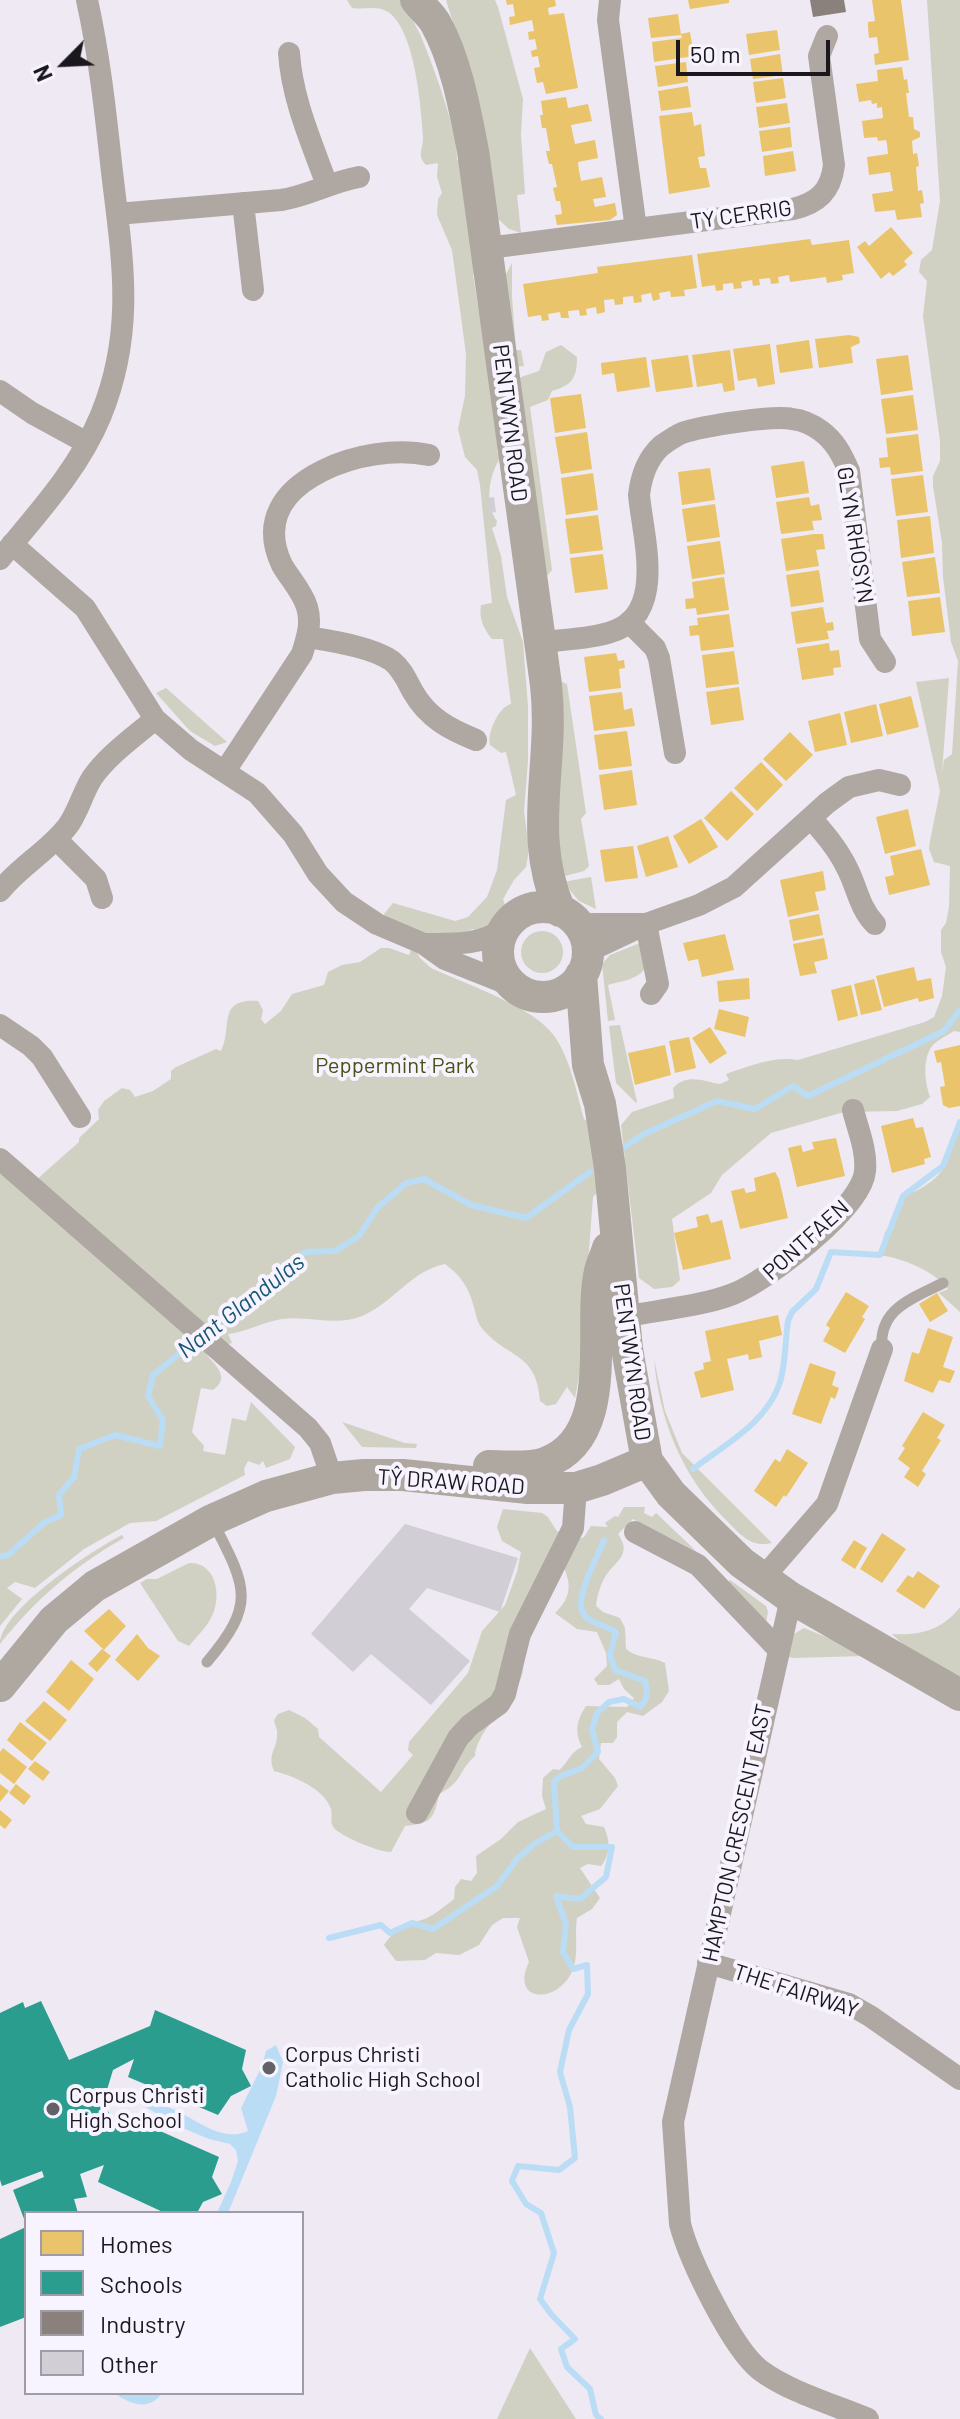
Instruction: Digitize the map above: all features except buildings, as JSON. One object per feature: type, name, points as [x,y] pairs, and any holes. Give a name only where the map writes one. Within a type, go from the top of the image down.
[{"type":"street","points":[[87,0],[100,67],[117,214],[124,283],[122,335],[109,392],[87,443],[66,478],[6,552],[85,608],[155,719],[181,742],[251,788],[269,805],[293,834],[318,874],[344,902],[377,924],[424,944],[445,959],[524,992],[550,997],[562,994],[578,982],[577,940],[545,907],[530,909],[493,936],[475,942],[424,944]]},
{"type":"street","points":[[610,0],[608,20],[636,229]]},
{"type":"street","name":"PENTWYN ROAD","points":[[429,7],[462,98],[488,248],[547,693],[548,736],[541,830],[547,878],[577,940],[588,1065],[605,1135],[624,1317],[647,1461],[660,1481],[703,1528],[763,1578],[791,1598],[960,1695]]},
{"type":"street","name":"TY CERRIG","points":[[488,248],[793,209],[818,200],[832,180],[834,165],[819,56],[827,36]]},
{"type":"street","points":[[289,53],[295,93],[327,185]]},
{"type":"street","points":[[117,214],[298,197],[359,177]]},
{"type":"street","points":[[243,203],[253,290]]},
{"type":"street","points":[[0,391],[32,413],[87,443]]},
{"type":"street","name":"GLYN RHOSYN","points":[[629,622],[637,614],[648,586],[639,495],[640,482],[653,454],[675,436],[692,430],[793,419],[820,430],[831,440],[849,471],[870,639],[885,662]]},
{"type":"street","points":[[225,771],[302,654],[308,637],[307,604],[277,550],[276,524],[285,499],[295,487],[335,464],[410,451],[429,455]]},
{"type":"street","points":[[540,642],[607,634],[629,622],[655,648],[659,658],[675,753]]},
{"type":"street","points":[[308,637],[377,654],[392,661],[425,709],[439,723],[476,740]]},
{"type":"street","points":[[0,891],[71,821],[92,777],[155,719]]},
{"type":"street","points":[[577,940],[646,924],[699,905],[734,887],[836,795],[849,787],[879,780],[900,785]]},
{"type":"street","points":[[811,818],[834,845],[856,888],[864,913],[875,924]]},
{"type":"street","name":"PENTWYN ROAD","points":[[510,922],[541,830]]},
{"type":"street","points":[[56,839],[96,879],[102,898]]},
{"type":"street","points":[[510,922],[499,943],[498,958],[503,973],[524,992]]},
{"type":"street","points":[[646,924],[658,984],[651,994]]},
{"type":"street","name":"PENTWYN ROAD","points":[[524,992],[564,1025],[588,1065]]},
{"type":"street","points":[[0,1025],[42,1057],[80,1117]]},
{"type":"street","name":"PONTFAEN","points":[[624,1317],[729,1296],[758,1283],[804,1246],[848,1206],[860,1190],[865,1174],[865,1156],[853,1110]]},
{"type":"street","points":[[0,1159],[308,1428],[320,1443],[332,1478]]},
{"type":"street","points":[[453,1481],[485,1466],[542,1464],[560,1455],[577,1438],[591,1410],[600,1272],[616,1227]]},
{"type":"street","points":[[763,1578],[827,1504],[882,1349]]},
{"type":"street","name":"TŶ DRAW ROAD","points":[[0,1686],[54,1620],[75,1601],[116,1573],[212,1520],[266,1496],[332,1478],[364,1475],[403,1475],[528,1488],[576,1488],[647,1461]]},
{"type":"street","points":[[417,1813],[458,1738],[499,1704],[505,1694],[520,1634],[573,1528],[576,1488]]},
{"type":"street","points":[[635,1532],[698,1565],[778,1649]]},
{"type":"street","name":"HAMPTON CRESCENT EAST","points":[[791,1598],[684,2069],[673,2134],[680,2224],[684,2240],[746,2357],[784,2384],[868,2419]]},
{"type":"street","name":"THE FAIRWAY","points":[[708,1963],[849,2004],[960,2079]]},
{"type":"lane","points":[[882,1349],[889,1316],[896,1307],[943,1283]]},
{"type":"lane","points":[[207,1662],[234,1629],[241,1603],[237,1572],[212,1520]]},
{"type":"green space","points":[[347,0],[406,0],[443,97],[454,133],[457,160],[463,162],[476,267],[473,275],[500,445],[497,451],[501,457],[493,472],[490,489],[490,506],[497,521],[492,528],[501,556],[507,597],[523,642],[528,707],[524,811],[529,850],[526,867],[503,899],[506,908],[500,919],[484,931],[472,929],[451,936],[430,936],[408,930],[387,923],[384,914],[393,903],[455,921],[468,917],[487,897],[497,870],[506,800],[516,795],[506,752],[501,753],[490,745],[490,740],[498,715],[511,704],[503,639],[492,639],[481,615],[481,605],[492,603],[480,485],[477,470],[465,457],[458,429],[465,396],[466,354],[452,250],[437,215],[438,199],[442,193],[437,177],[438,163],[426,165],[421,158],[423,140],[418,88],[405,35],[388,12],[375,8],[352,8]]},
{"type":"green space","points":[[446,0],[495,0],[498,7],[523,99],[521,135],[525,194],[517,195],[521,233],[509,229],[496,217],[456,32]]},
{"type":"green space","points":[[927,0],[960,0],[960,1032],[954,1031],[943,1038],[929,1052],[925,1071],[930,1097],[922,1104],[897,1111],[844,1112],[771,1133],[722,1175],[711,1193],[672,1219],[680,1280],[672,1287],[654,1289],[639,1278],[621,1125],[632,1112],[674,1098],[673,1088],[684,1081],[695,1079],[720,1084],[729,1080],[726,1074],[753,1065],[779,1059],[798,1060],[925,1022],[934,1017],[942,996],[946,967],[941,952],[941,930],[946,923],[949,907],[950,866],[934,862],[929,849],[940,791],[916,682],[949,678],[942,773],[944,760],[952,754],[958,661],[951,642],[942,543],[933,486],[933,476],[940,461],[940,441],[923,316],[927,281],[919,272],[921,260],[932,250],[940,201]]},
{"type":"green space","points":[[512,263],[516,350],[521,350],[524,366],[514,367],[505,276]]},
{"type":"green space","points":[[561,345],[577,357],[575,375],[565,386],[552,391],[548,400],[530,407],[552,570],[546,577],[515,386],[521,377],[539,371],[546,352]]},
{"type":"green space","points":[[557,680],[567,684],[586,813],[581,819],[589,866],[584,871],[561,877],[552,867]]},
{"type":"green space","points":[[166,688],[227,742],[215,746],[190,731],[156,693]]},
{"type":"green space","points":[[591,877],[596,909],[579,901],[563,882]]},
{"type":"green space","points":[[542,931],[557,937],[563,952],[557,967],[542,973],[527,967],[521,952],[527,937]]},
{"type":"green space","points":[[640,943],[646,967],[634,977],[608,985],[615,1020],[608,1021],[602,964],[610,955]]},
{"type":"green space","name":"Peppermint Park","points":[[381,948],[409,955],[411,950],[417,952],[431,968],[516,1006],[545,1026],[565,1056],[584,1119],[595,1126],[606,1183],[593,1197],[580,1371],[575,1398],[567,1387],[556,1404],[547,1406],[540,1401],[538,1385],[527,1364],[481,1327],[466,1286],[445,1264],[422,1273],[362,1316],[342,1321],[282,1319],[228,1334],[232,1343],[211,1349],[207,1355],[220,1372],[221,1381],[213,1390],[201,1388],[192,1432],[204,1446],[203,1451],[225,1455],[232,1418],[246,1421],[251,1402],[295,1447],[290,1459],[266,1468],[263,1461],[259,1465],[248,1461],[245,1475],[156,1521],[130,1523],[84,1549],[35,1588],[15,1582],[7,1588],[22,1599],[0,1626],[0,1165],[35,1181],[79,1142],[79,1138],[99,1119],[98,1110],[104,1101],[122,1088],[130,1090],[135,1097],[153,1091],[171,1079],[171,1071],[176,1067],[216,1049],[221,1051],[228,1016],[236,1004],[258,1001],[265,1024],[281,1011],[292,994],[324,985],[328,972],[342,965],[360,962]]},
{"type":"green space","points":[[620,1025],[636,1103],[616,1083],[609,1026]]},
{"type":"green space","points":[[960,1120],[960,1312],[939,1293],[948,1289],[934,1276],[907,1262],[879,1255],[885,1232],[894,1222],[904,1196],[928,1184],[943,1169]]},
{"type":"green space","points":[[654,1359],[665,1411],[682,1453],[772,1543],[751,1542],[741,1535],[696,1484],[667,1425]]},
{"type":"green space","points":[[342,1422],[405,1443],[417,1444],[416,1448],[362,1447]]},
{"type":"green space","points":[[624,1507],[645,1507],[644,1513],[652,1517],[656,1513],[696,1551],[633,1519],[618,1534],[623,1552],[605,1577],[598,1594],[596,1606],[620,1618],[625,1628],[626,1649],[665,1663],[669,1691],[662,1702],[643,1716],[627,1712],[617,1722],[617,1737],[613,1743],[601,1743],[599,1759],[618,1786],[600,1809],[581,1816],[586,1824],[604,1827],[608,1847],[607,1857],[601,1866],[588,1864],[580,1868],[600,1898],[592,1909],[577,1918],[575,1961],[571,1974],[555,1991],[536,1994],[529,1991],[525,1985],[525,1975],[529,1962],[517,1927],[520,1918],[503,1918],[492,1925],[479,1945],[459,1955],[436,1953],[425,1960],[396,1961],[384,1945],[394,1933],[431,1916],[454,1899],[455,1887],[461,1879],[471,1881],[477,1873],[476,1856],[501,1839],[518,1822],[546,1809],[542,1796],[543,1778],[553,1769],[559,1770],[582,1747],[578,1726],[586,1706],[627,1707],[634,1698],[619,1679],[609,1685],[598,1685],[594,1679],[607,1666],[606,1653],[597,1632],[577,1629],[555,1613],[568,1592],[564,1568],[521,1657],[523,1668],[520,1680],[485,1730],[475,1756],[456,1781],[439,1794],[430,1819],[405,1826],[391,1852],[370,1847],[338,1831],[332,1823],[331,1809],[322,1795],[299,1780],[274,1771],[272,1756],[277,1733],[274,1720],[278,1714],[289,1710],[305,1718],[318,1729],[319,1737],[381,1792],[413,1755],[408,1750],[409,1742],[468,1673],[482,1631],[505,1605],[521,1552],[502,1541],[497,1527],[503,1509],[542,1513],[571,1542],[584,1537],[591,1526],[608,1527],[605,1523],[618,1517]]},
{"type":"green space","points":[[122,1535],[124,1538],[56,1585],[0,1644],[4,1630],[15,1615],[50,1582]]},
{"type":"green space","points":[[189,1563],[198,1564],[211,1574],[216,1599],[210,1620],[189,1646],[178,1641],[140,1583],[157,1579]]},
{"type":"green space","points":[[730,1580],[766,1606],[766,1623],[727,1582]]},
{"type":"green space","points":[[960,1607],[960,1700],[892,1634],[930,1630],[946,1621]]},
{"type":"green space","points":[[804,1628],[866,1653],[865,1656],[787,1656],[794,1634]]},
{"type":"green space","points":[[530,2348],[576,2419],[497,2419]]},
{"type":"water","points":[[276,2045],[283,2062],[276,2096],[229,2211],[218,2211],[238,2161],[236,2150],[230,2144],[178,2126],[144,2106],[156,2104],[169,2107],[221,2133],[248,2131],[241,2108],[266,2051]]},
{"type":"water","points":[[117,2395],[160,2395],[145,2404]]},
{"type":"waterway","name":"Nant Glandulas","points":[[623,1148],[644,1134],[717,1101],[755,1109],[793,1086],[808,1096],[944,1031],[960,1010]]},
{"type":"waterway","points":[[693,1469],[744,1432],[766,1409],[780,1382],[788,1321],[792,1312],[816,1289],[831,1252],[880,1255],[903,1196],[943,1166],[960,1122]]},
{"type":"waterway","name":"Nant Glandulas","points":[[0,1556],[8,1555],[45,1522],[61,1515],[59,1495],[74,1477],[79,1449],[115,1435],[160,1446],[163,1420],[148,1396],[153,1375],[305,1252],[335,1251],[359,1236],[377,1208],[406,1183],[424,1179],[471,1205],[526,1218],[590,1172]]},
{"type":"waterway","points":[[601,2419],[596,2415],[590,2389],[567,2367],[561,2349],[575,2339],[540,2299],[554,2253],[541,2213],[526,2204],[512,2181],[518,2166],[559,2170],[575,2158],[570,2107],[560,2072],[569,2030],[588,1994],[587,1965],[573,1969],[563,1952],[566,1924],[556,1896],[580,1899],[606,1877],[612,1847],[573,1847],[557,1831],[554,1782],[582,1768],[598,1752],[592,1729],[597,1713],[609,1702],[624,1699],[640,1707],[647,1695],[645,1681],[615,1670],[610,1655],[616,1632],[589,1619],[581,1606],[584,1588],[604,1540]]},
{"type":"waterway","points":[[329,1938],[381,1925],[390,1933],[412,1923],[433,1929],[497,1886],[517,1859],[534,1844],[557,1831]]},
{"type":"place","name":"Corpus Christi Catholic High School","points":[[269,2068]]},
{"type":"place","name":"Corpus Christi High School","points":[[53,2109]]}]
